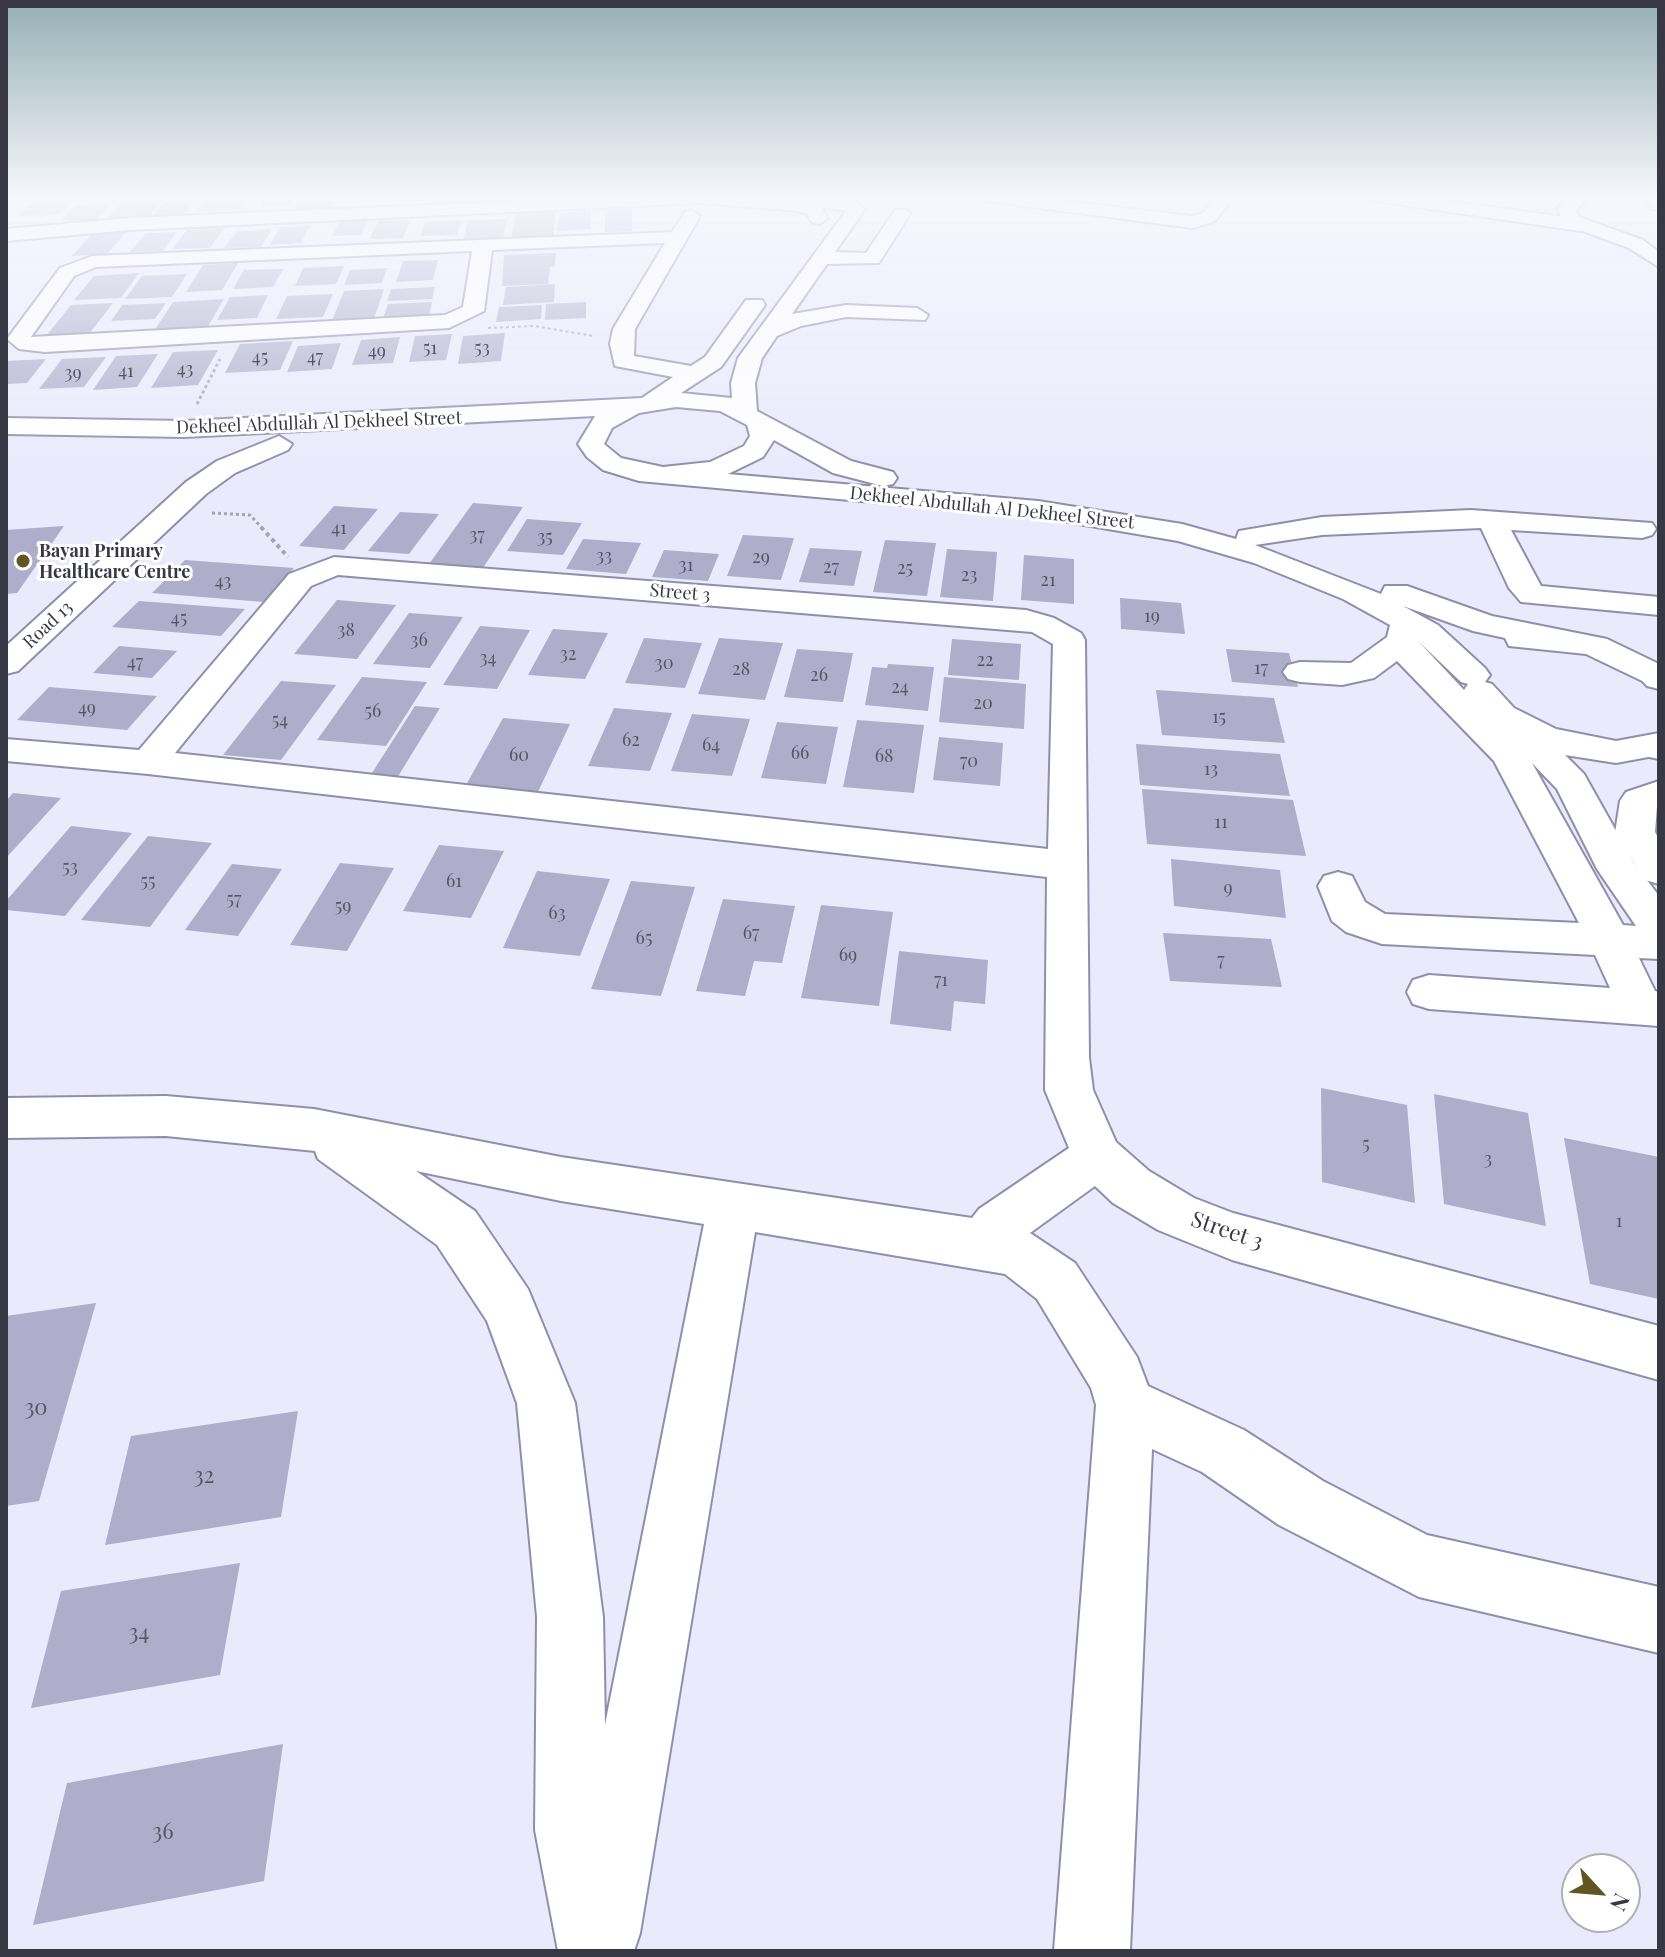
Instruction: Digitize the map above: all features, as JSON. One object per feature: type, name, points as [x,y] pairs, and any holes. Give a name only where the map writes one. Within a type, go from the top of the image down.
[{"type":"main road","points":[[56,287],[18,339],[27,344],[45,345],[460,319],[473,311],[477,287]]},
{"type":"main road","points":[[649,287],[624,329],[623,361],[698,374]]},
{"type":"main road","points":[[600,457],[591,444],[595,430],[609,417],[641,405],[698,374],[713,362],[767,287]]},
{"type":"main road","points":[[570,443],[626,470],[665,475],[716,469],[744,458],[760,444],[763,436],[751,416],[743,383],[750,358],[800,289],[846,311]]},
{"type":"main road","points":[[770,331],[795,320],[846,311],[917,315]]},
{"type":"main road","name":"Dekheel Abdullah Al Dekheel Street","points":[[6,446],[182,457],[702,400],[751,416],[820,457],[882,478],[1126,507],[1249,537],[1466,618],[1551,638]]},
{"type":"main road","name":"Dekheel Abdullah Al Dekheel Street","points":[[6,426],[182,457],[279,444],[458,434],[542,438]]},
{"type":"main road","name":"Road 13","points":[[7,662],[53,601],[167,516],[182,457],[226,467],[279,444]]},
{"type":"main road","name":"Dekheel Abdullah Al Dekheel Street","points":[[665,475],[1038,509],[1136,523],[1223,544],[1294,567],[1403,632],[1441,643],[1473,675],[1482,695],[1502,715]]},
{"type":"main road","points":[[107,532],[167,516]]},
{"type":"main road","points":[[1249,537],[1322,526],[1491,519],[1642,529]]},
{"type":"main road","points":[[1491,519],[1524,588],[1532,595],[1659,606]]},
{"type":"main road","name":"Street 3","points":[[323,569],[378,568],[1010,619],[1043,625],[1069,640],[1066,865],[1069,1090],[1097,1156],[1131,1187],[1176,1214],[1232,1236],[1659,1353]]},
{"type":"main road","points":[[148,762],[300,580],[323,569]]},
{"type":"main road","points":[[1300,672],[1342,675],[1362,671],[1403,632],[1509,755],[1649,1008]]},
{"type":"main road","points":[[1473,675],[1475,663],[1482,653],[1494,646],[1510,640],[1551,638],[1606,650],[1657,678]]},
{"type":"main road","points":[[1502,715],[1555,741],[1647,748]]},
{"type":"main road","points":[[1502,715],[1540,747],[1571,782],[1594,820],[1617,869],[1659,927]]},
{"type":"main road","points":[[1594,820],[1596,781],[1647,748]]},
{"type":"main road","points":[[6,750],[148,762],[1066,865]]},
{"type":"main road","points":[[1659,793],[1639,801],[1635,833],[1659,870]]},
{"type":"main road","points":[[1338,886],[1347,910],[1361,921],[1382,929],[1659,943]]},
{"type":"main road","points":[[1429,992],[1649,1008]]},
{"type":"main road","points":[[6,1118],[166,1116],[314,1130],[561,1179],[984,1244],[1018,1253],[1056,1281],[1117,1377],[1125,1405],[1092,1951]]},
{"type":"main road","points":[[314,1130],[382,1173],[456,1228],[509,1307],[546,1403],[570,1617],[571,1830],[597,1951]]},
{"type":"main road","points":[[984,1244],[998,1226],[1097,1156]]},
{"type":"main road","points":[[597,1951],[733,1207]]},
{"type":"main road","points":[[1125,1405],[1223,1451],[1301,1503],[1419,1565],[1659,1620]]},
{"type":"path","points":[[460,319],[487,329],[534,326],[561,334],[622,339]]},
{"type":"path","points":[[182,457],[234,334]]},
{"type":"path","points":[[167,516],[250,515],[286,556],[323,569]]},
{"type":"building","points":[[85,287],[129,287],[121,298],[74,300]]},
{"type":"building","points":[[134,287],[178,287],[172,297],[125,299]]},
{"type":"building","points":[[189,287],[224,287],[222,290],[186,292]]},
{"type":"building","points":[[435,287],[432,299],[387,301],[391,289]]},
{"type":"building","points":[[506,287],[555,287],[554,302],[503,305]]},
{"type":"building","points":[[384,289],[374,319],[332,321],[344,291]]},
{"type":"building","points":[[333,294],[323,317],[276,319],[287,296]]},
{"type":"building","points":[[268,295],[257,318],[217,320],[230,297]]},
{"type":"building","points":[[224,299],[207,328],[154,331],[173,302]]},
{"type":"building","points":[[432,302],[429,316],[383,318],[388,304]]},
{"type":"building","points":[[586,302],[586,318],[545,320],[546,304]]},
{"type":"building","points":[[113,303],[89,334],[46,336],[71,305]]},
{"type":"building","points":[[166,303],[155,319],[111,321],[122,305]]},
{"type":"building","points":[[542,305],[541,319],[496,322],[499,307]]},
{"type":"building","points":[[505,333],[501,361],[458,364],[463,336]]},
{"type":"building","points":[[452,334],[446,360],[409,362],[415,336]]},
{"type":"building","points":[[400,337],[393,363],[352,365],[361,340]]},
{"type":"building","points":[[293,341],[280,370],[225,373],[240,344]]},
{"type":"building","points":[[341,343],[332,369],[287,372],[298,346]]},
{"type":"building","points":[[218,350],[198,385],[151,388],[173,352]]},
{"type":"building","points":[[158,354],[137,387],[93,390],[116,356]]},
{"type":"building","points":[[106,357],[84,387],[39,389],[62,359]]},
{"type":"building","points":[[46,359],[27,383],[6,384],[6,361]]},
{"type":"building","points":[[473,503],[523,507],[483,568],[429,564]]},
{"type":"building","points":[[334,506],[378,509],[344,550],[299,546]]},
{"type":"building","points":[[400,512],[439,514],[409,554],[368,551]]},
{"type":"building","points":[[527,519],[582,523],[563,555],[507,551]]},
{"type":"building","name":"Bayan Primary Healthcare Centre","points":[[64,526],[17,593],[6,594],[6,530]]},
{"type":"building","points":[[743,535],[794,538],[781,580],[727,576]]},
{"type":"building","points":[[583,539],[641,543],[626,574],[566,569]]},
{"type":"building","points":[[885,540],[936,543],[927,596],[873,592]]},
{"type":"building","points":[[810,548],[862,551],[854,586],[799,582]]},
{"type":"building","points":[[947,549],[997,552],[993,601],[940,597]]},
{"type":"building","points":[[664,550],[719,554],[708,581],[652,577]]},
{"type":"building","points":[[1024,555],[1074,559],[1074,604],[1021,600]]},
{"type":"building","points":[[185,560],[294,568],[264,602],[152,593]]},
{"type":"building","points":[[1120,598],[1181,603],[1185,634],[1121,629]]},
{"type":"building","points":[[337,600],[396,605],[357,659],[294,654]]},
{"type":"building","points":[[139,601],[245,609],[221,636],[112,627]]},
{"type":"building","points":[[409,613],[463,617],[430,668],[373,664]]},
{"type":"building","points":[[480,626],[530,630],[497,689],[443,685]]},
{"type":"building","points":[[553,629],[608,633],[585,679],[528,675]]},
{"type":"building","points":[[644,638],[702,643],[685,688],[625,683]]},
{"type":"building","points":[[719,638],[783,643],[765,700],[698,694]]},
{"type":"building","points":[[952,639],[1021,644],[1019,680],[948,675]]},
{"type":"building","points":[[119,646],[177,651],[152,678],[93,673]]},
{"type":"building","points":[[797,649],[853,653],[843,702],[784,697]]},
{"type":"building","points":[[1226,649],[1289,653],[1298,687],[1232,682]]},
{"type":"building","points":[[888,664],[934,667],[928,711],[865,705],[872,667],[887,668]]},
{"type":"building","points":[[362,677],[427,682],[386,746],[317,740]]},
{"type":"building","points":[[944,677],[1026,684],[1024,729],[939,722]]},
{"type":"building","points":[[281,681],[336,685],[281,760],[223,755]]},
{"type":"building","points":[[49,687],[157,696],[127,730],[17,720]]},
{"type":"building","points":[[1156,690],[1274,698],[1285,743],[1162,735]]},
{"type":"building","points":[[415,706],[440,708],[397,778],[370,776]]},
{"type":"building","points":[[614,708],[672,713],[650,771],[588,766]]},
{"type":"building","points":[[692,714],[750,719],[732,776],[671,771]]},
{"type":"building","points":[[503,718],[570,724],[537,794],[465,787]]},
{"type":"building","points":[[857,720],[924,725],[914,793],[843,787]]},
{"type":"building","points":[[777,722],[838,727],[826,784],[761,778]]},
{"type":"building","points":[[939,737],[1003,743],[1000,786],[933,780]]},
{"type":"building","points":[[1136,744],[1280,754],[1290,796],[1140,785]]},
{"type":"building","points":[[1142,789],[1293,800],[1306,856],[1147,844]]},
{"type":"building","points":[[13,793],[61,798],[6,858],[6,801]]},
{"type":"building","points":[[71,826],[132,833],[65,916],[6,910],[6,901]]},
{"type":"building","points":[[148,836],[212,843],[150,927],[81,920]]},
{"type":"building","points":[[439,845],[504,851],[471,918],[403,911]]},
{"type":"building","points":[[1171,859],[1280,870],[1286,918],[1174,906]]},
{"type":"building","points":[[340,863],[394,868],[347,951],[290,945]]},
{"type":"building","points":[[232,864],[282,869],[238,936],[185,930]]},
{"type":"building","points":[[537,871],[610,879],[580,956],[503,948]]},
{"type":"building","points":[[631,881],[695,887],[661,996],[591,989]]},
{"type":"building","points":[[723,899],[795,906],[782,963],[754,961],[745,996],[696,991]]},
{"type":"building","points":[[821,905],[893,912],[879,1006],[801,998]]},
{"type":"building","points":[[1163,933],[1271,939],[1282,987],[1170,981]]},
{"type":"building","points":[[899,951],[988,960],[985,1004],[954,1001],[951,1031],[890,1024]]},
{"type":"building","points":[[1321,1088],[1407,1105],[1415,1203],[1322,1182]]},
{"type":"building","points":[[1434,1094],[1528,1113],[1546,1226],[1444,1204]]},
{"type":"building","points":[[1564,1138],[1659,1157],[1659,1299],[1590,1284]]},
{"type":"building","points":[[96,1303],[39,1501],[6,1506],[6,1316]]},
{"type":"building","points":[[298,1411],[281,1517],[105,1545],[131,1436]]},
{"type":"building","points":[[240,1563],[220,1675],[31,1708],[61,1591]]},
{"type":"building","points":[[283,1744],[264,1881],[33,1925],[67,1783]]},
{"type":"place","name":"Bayan Primary Healthcare Centre","points":[[23,561]]}]
